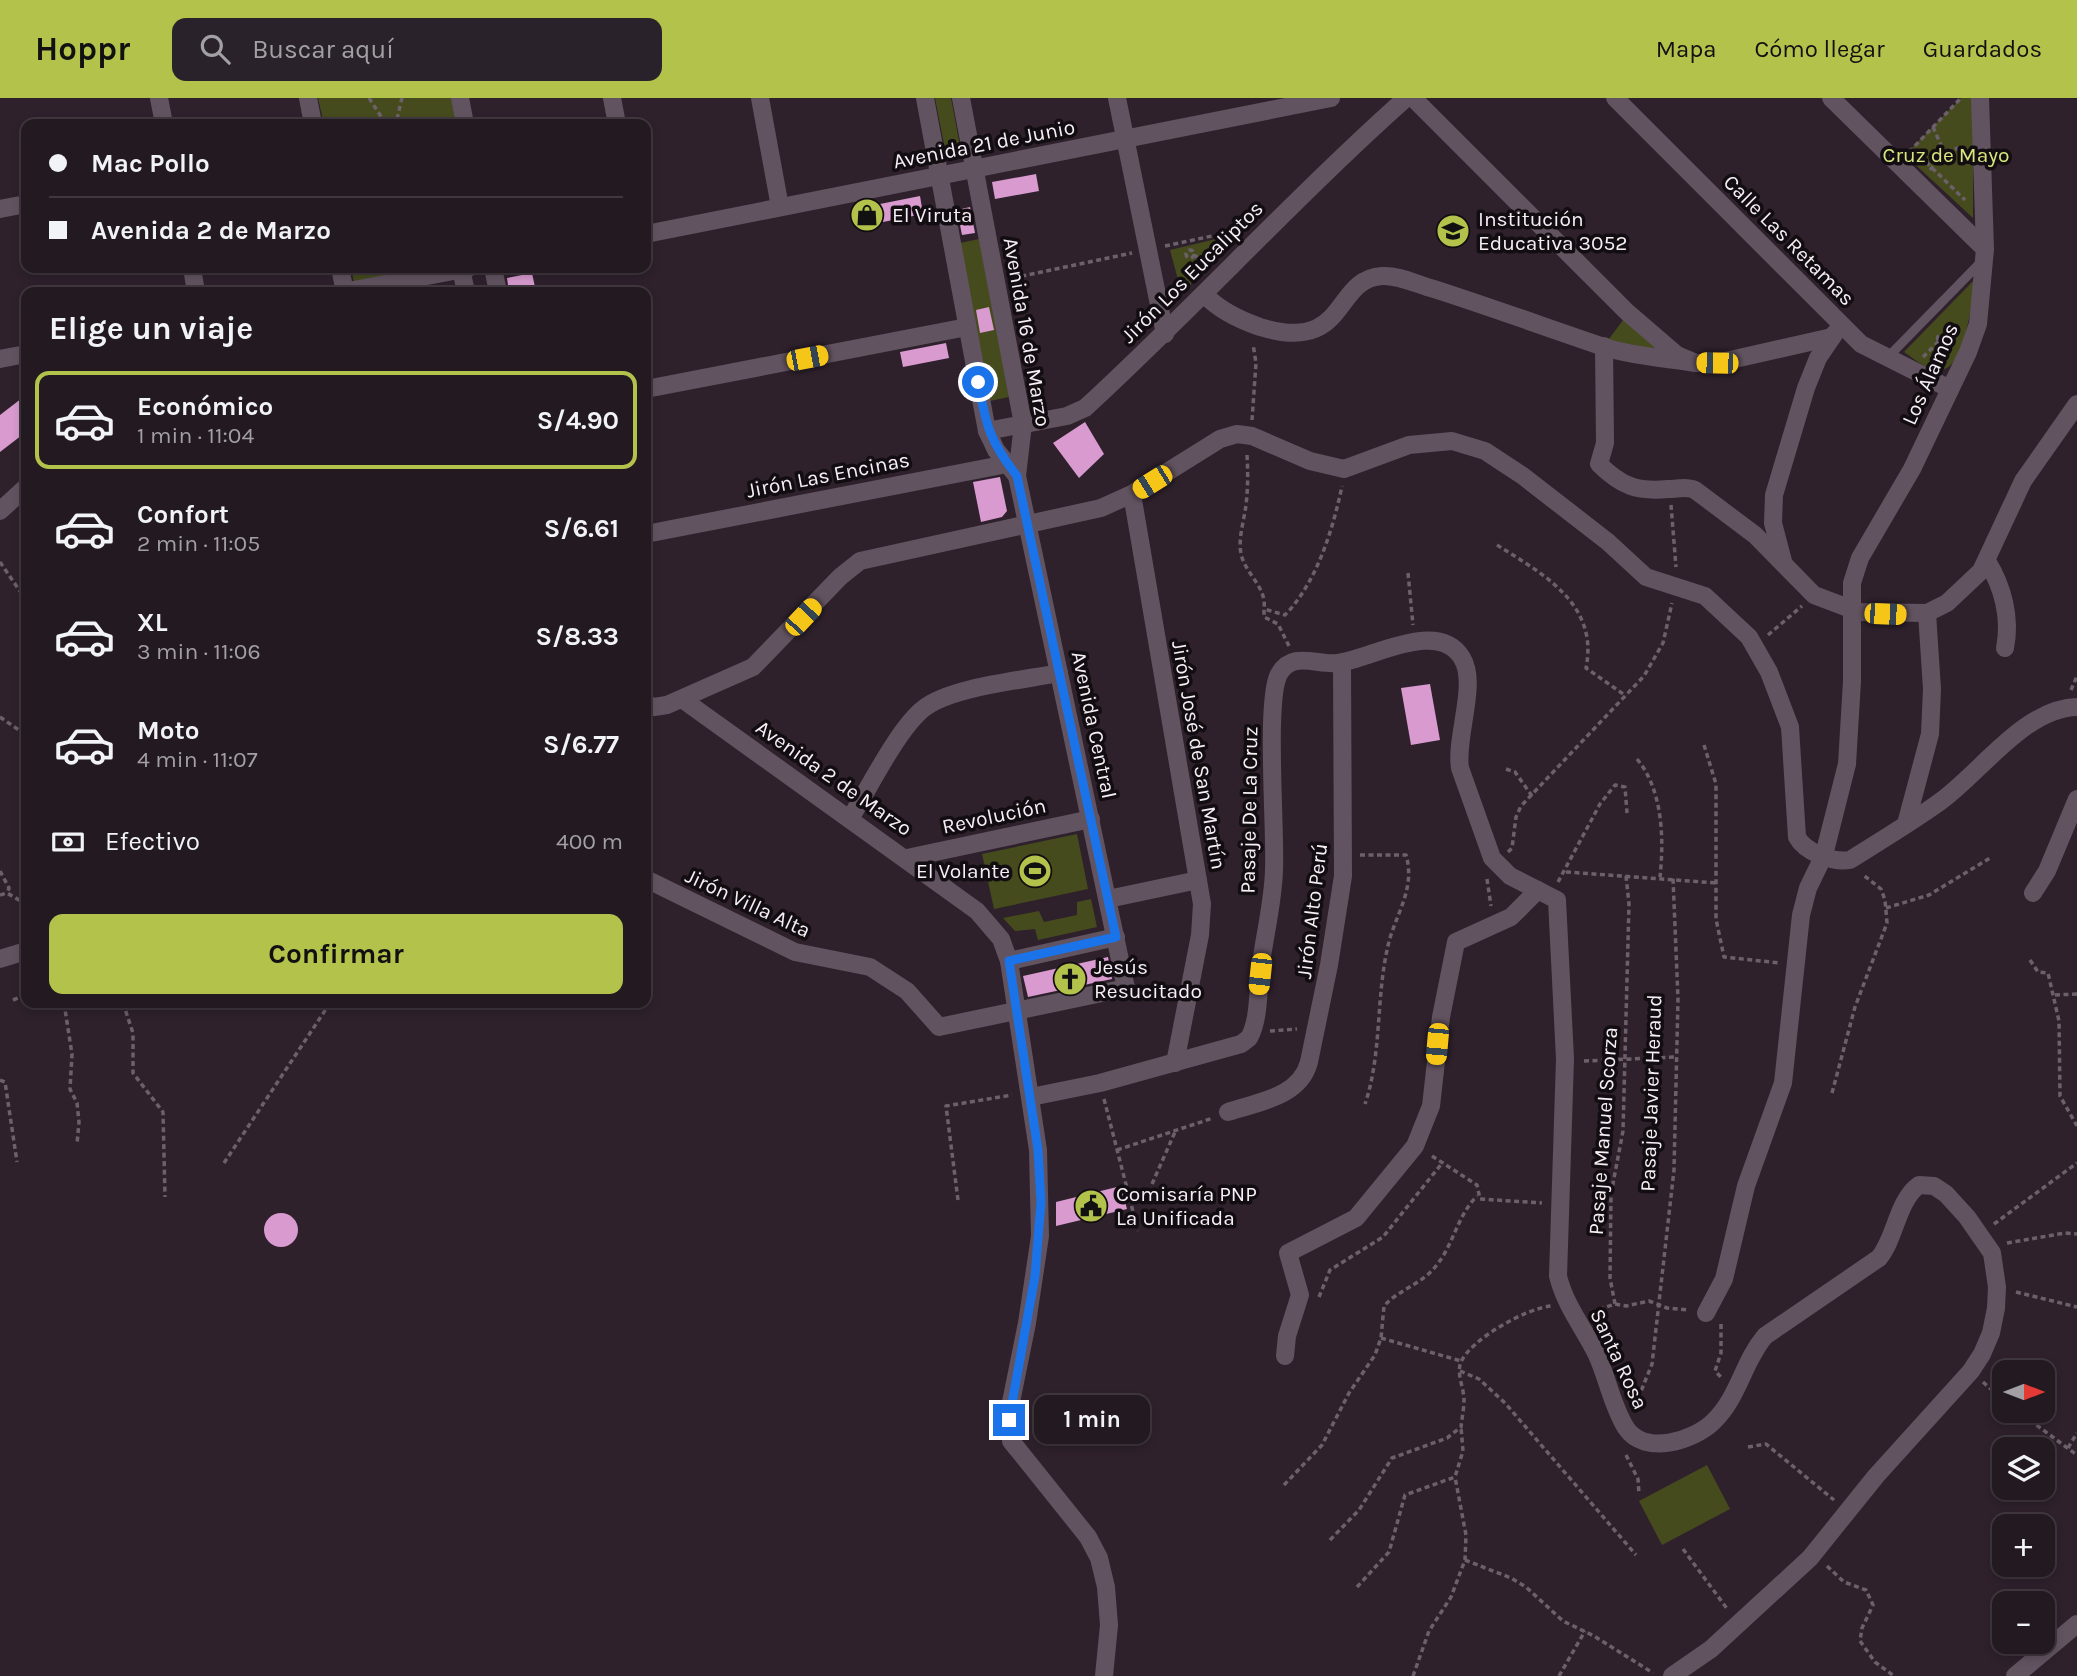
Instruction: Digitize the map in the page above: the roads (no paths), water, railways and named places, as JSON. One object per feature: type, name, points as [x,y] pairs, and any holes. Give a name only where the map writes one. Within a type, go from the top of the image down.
[{"type":"street","points":[[159,98],[163,119]]},
{"type":"street","points":[[307,98],[312,119]]},
{"type":"street","points":[[460,98],[464,119]]},
{"type":"street","points":[[612,98],[616,119]]},
{"type":"street","points":[[760,98],[780,208]]},
{"type":"street","points":[[925,98],[987,431],[1014,467]]},
{"type":"street","name":"Avenida 16 de Marzo","points":[[961,98],[1023,424],[1014,467]]},
{"type":"street","points":[[1117,98],[1126,140],[1157,248],[1165,334]]},
{"type":"street","name":"Avenida 21 de Junio","points":[[651,232],[1331,98]]},
{"type":"street","name":"Jirón Los Eucaliptos","points":[[987,431],[1077,413],[1165,334],[1292,203],[1406,98]]},
{"type":"street","points":[[1413,98],[1627,312],[1677,355],[1696,363]]},
{"type":"street","name":"Calle Las Retamas","points":[[1615,98],[1837,331],[1950,389]]},
{"type":"street","points":[[1830,98],[1985,254]]},
{"type":"street","name":"Los Álamos","points":[[1713,1315],[1746,1186],[1783,1083],[1801,915],[1808,888],[1824,855],[1847,764],[1853,681],[1850,608],[1852,583],[1860,558],[1912,469],[1975,332],[1985,254],[1980,98]]},
{"type":"street","points":[[0,209],[21,205]]},
{"type":"street","points":[[369,287],[440,273]]},
{"type":"street","points":[[1205,295],[1214,304],[1254,324],[1286,333],[1307,334],[1323,324],[1365,282],[1386,276],[1478,303],[1604,346],[1696,363],[1717,363],[1837,331]]},
{"type":"street","points":[[651,388],[967,327]]},
{"type":"street","points":[[1784,564],[1773,523],[1774,495],[1806,388],[1818,358],[1837,331]]},
{"type":"street","points":[[1604,346],[1605,443],[1599,464],[1614,480],[1630,489],[1690,488],[1702,494],[1755,535],[1811,592],[1869,613],[1927,613],[1940,608],[1961,592],[1987,561],[2023,481],[2066,415],[2077,404]]},
{"type":"street","points":[[0,359],[21,355]]},
{"type":"street","points":[[651,705],[660,707],[682,699],[753,667],[840,577],[860,561],[1101,508],[1132,495],[1220,439],[1247,441],[1344,469],[1360,465],[1400,447],[1443,441],[1470,445],[1523,476],[1608,542],[1646,577],[1676,584],[1715,602],[1755,645],[1790,727],[1797,837],[1805,848],[1824,855],[1847,861],[1954,790],[2020,731],[2057,710],[2077,707]]},
{"type":"street","name":"Avenida Central","points":[[1014,467],[1126,983],[1121,992],[1018,1013]]},
{"type":"street","name":"Jirón Las Encinas","points":[[651,533],[1014,467]]},
{"type":"street","points":[[0,511],[21,492]]},
{"type":"street","name":"Jirón José de San Martín","points":[[1132,495],[1198,880],[1202,924],[1175,1063]]},
{"type":"street","points":[[1987,561],[1999,582],[2005,603],[2004,648]]},
{"type":"street","points":[[1906,824],[1930,734],[1932,689],[1927,613]]},
{"type":"street","name":"Santa Rosa","points":[[1342,663],[1413,642],[1430,640],[1457,651],[1465,663],[1468,679],[1459,762],[1488,852],[1510,876],[1545,890],[1557,900],[1564,1059],[1558,1276],[1566,1301],[1595,1352],[1626,1427],[1638,1438],[1656,1442],[1685,1440],[1714,1421],[1738,1390],[1754,1351],[1765,1335],[1879,1258],[1889,1244],[1907,1198],[1919,1185],[1927,1184],[1940,1189],[1984,1239],[1995,1262],[1997,1287],[1991,1333],[1971,1371],[1810,1558],[1711,1649],[1672,1676]]},
{"type":"street","name":"Pasaje De La Cruz","points":[[1175,1063],[1241,1044],[1252,1031],[1274,873],[1275,687],[1283,669],[1295,661],[1342,663]]},
{"type":"street","name":"Jirón Alto Perú","points":[[1228,1112],[1285,1093],[1300,1081],[1307,1069],[1329,965],[1344,856],[1342,663]]},
{"type":"street","points":[[851,817],[923,709],[949,695],[1059,673]]},
{"type":"street","name":"Avenida 2 de Marzo","points":[[682,699],[906,858],[986,919],[1002,939],[1009,961],[1018,1013],[1023,1096],[1038,1150],[1041,1220],[1033,1288],[1010,1407],[1011,1441],[1088,1537],[1099,1558],[1106,1587],[1110,1625],[1104,1676]]},
{"type":"street","points":[[2033,893],[2047,871],[2077,799]]},
{"type":"street","name":"Revolución","points":[[906,858],[1091,819]]},
{"type":"street","points":[[1108,899],[1198,880]]},
{"type":"street","name":"Jirón Villa Alta","points":[[651,881],[795,952],[870,967],[907,991],[939,1027],[1018,1013]]},
{"type":"street","points":[[1285,1356],[1287,1336],[1300,1295],[1288,1253],[1356,1217],[1415,1146],[1431,1106],[1437,1044],[1454,946],[1460,940],[1493,927],[1518,913],[1545,890]]},
{"type":"street","points":[[1009,961],[1116,937]]},
{"type":"street","points":[[0,959],[21,953]]},
{"type":"street","points":[[1023,1096],[1100,1083],[1175,1063]]},
{"type":"street","points":[[2015,1676],[2077,1624]]},
{"type":"lane","points":[[1887,358],[1985,254]]},
{"type":"place","name":"El Viruta","points":[[867,215]]},
{"type":"place","name":"Institución Educativa 3052","points":[[1453,231]]},
{"type":"place","name":"El Volante","points":[[1035,871]]},
{"type":"place","name":"Jesús Resucitado","points":[[1070,979]]},
{"type":"place","name":"Comisaría PNP La Unificada","points":[[1091,1206]]},
{"type":"park label","name":"Cruz de Mayo","points":[[1946,155]]}]
